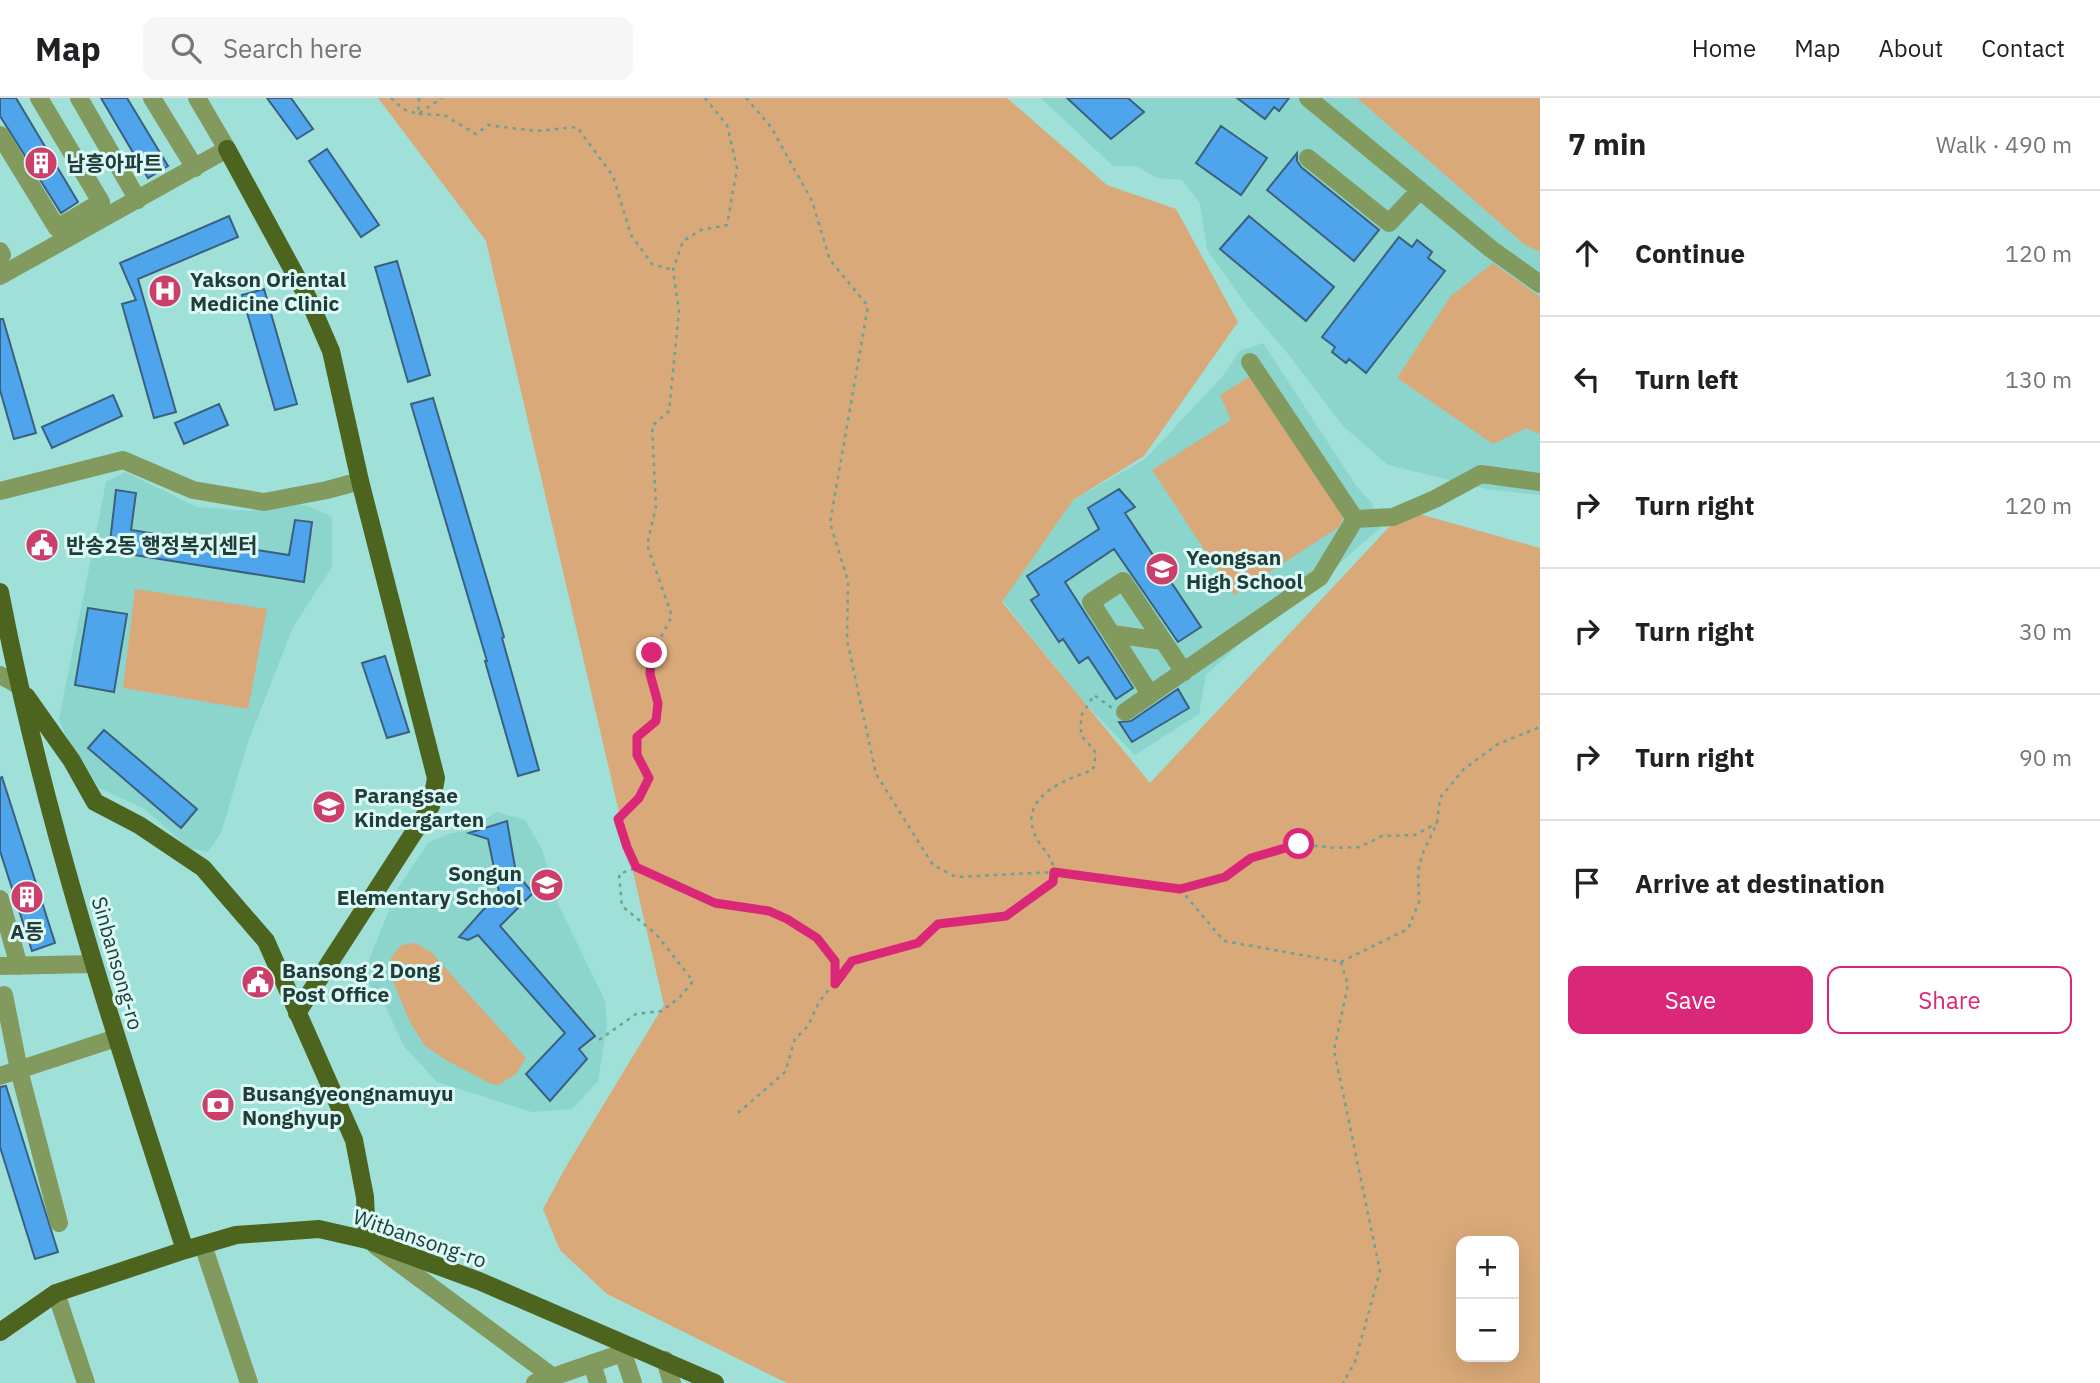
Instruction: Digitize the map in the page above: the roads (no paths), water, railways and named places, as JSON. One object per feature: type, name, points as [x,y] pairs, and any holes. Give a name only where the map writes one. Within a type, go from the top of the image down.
[{"type":"main road","points":[[227,149],[308,298],[331,351],[360,481],[436,778],[431,806],[297,1013]]},
{"type":"main road","name":"Sinbansong-ro","points":[[0,592],[18,685],[93,964],[185,1250]]},
{"type":"main road","name":"Sinbansong-ro","points":[[18,685],[72,761],[95,802],[139,825],[203,868],[267,941],[354,1140],[365,1197],[367,1240]]},
{"type":"main road","name":"Witbansong-ro","points":[[0,1332],[56,1293],[185,1250],[236,1235],[319,1229],[367,1240],[479,1281],[628,1351],[665,1360],[712,1382]]},
{"type":"street","points":[[0,135],[57,228],[101,202],[39,98]]},
{"type":"street","points":[[79,98],[138,200]]},
{"type":"street","points":[[152,98],[195,168]]},
{"type":"street","points":[[0,276],[227,149],[197,98]]},
{"type":"street","points":[[1308,98],[1491,249],[1540,284]]},
{"type":"street","points":[[1308,158],[1389,223],[1420,190]]},
{"type":"street","points":[[0,251],[0,257]]},
{"type":"street","points":[[1250,362],[1355,519]]},
{"type":"street","points":[[0,491],[123,460],[193,490],[264,502],[360,481]]},
{"type":"street","points":[[1355,519],[1393,516],[1435,499],[1481,474],[1540,482]]},
{"type":"street","points":[[1125,712],[1320,577],[1355,519]]},
{"type":"street","points":[[1150,694],[1091,602],[1123,581],[1184,672]]},
{"type":"street","points":[[1112,634],[1163,641]]},
{"type":"street","points":[[0,675],[18,685]]},
{"type":"street","points":[[0,899],[19,967]]},
{"type":"street","points":[[0,966],[93,964]]},
{"type":"street","points":[[4,995],[19,1070],[59,1223]]},
{"type":"street","points":[[0,1076],[116,1038]]},
{"type":"street","points":[[367,1240],[554,1380]]},
{"type":"street","points":[[203,1245],[249,1383]]},
{"type":"street","points":[[56,1293],[86,1383]]},
{"type":"street","points":[[535,1383],[554,1380],[628,1351],[633,1383]]},
{"type":"street","points":[[665,1360],[672,1383]]},
{"type":"street","points":[[592,1363],[598,1383]]},
{"type":"place","name":"남흥아파트","points":[[41,163]]},
{"type":"place","name":"Yakson Oriental Medicine Clinic","points":[[165,291]]},
{"type":"place","name":"반송2동 행정복지센터","points":[[42,545]]},
{"type":"place","name":"Yeongsan High School","points":[[1162,569]]},
{"type":"place","name":"Parangsae Kindergarten","points":[[329,807]]},
{"type":"place","name":"Songun Elementary School","points":[[547,885]]},
{"type":"place","name":"A동","points":[[27,897]]},
{"type":"place","name":"Bansong 2 Dong Post Office","points":[[258,982]]},
{"type":"place","name":"Busangyeongnamuyu Nonghyup","points":[[218,1105]]}]
